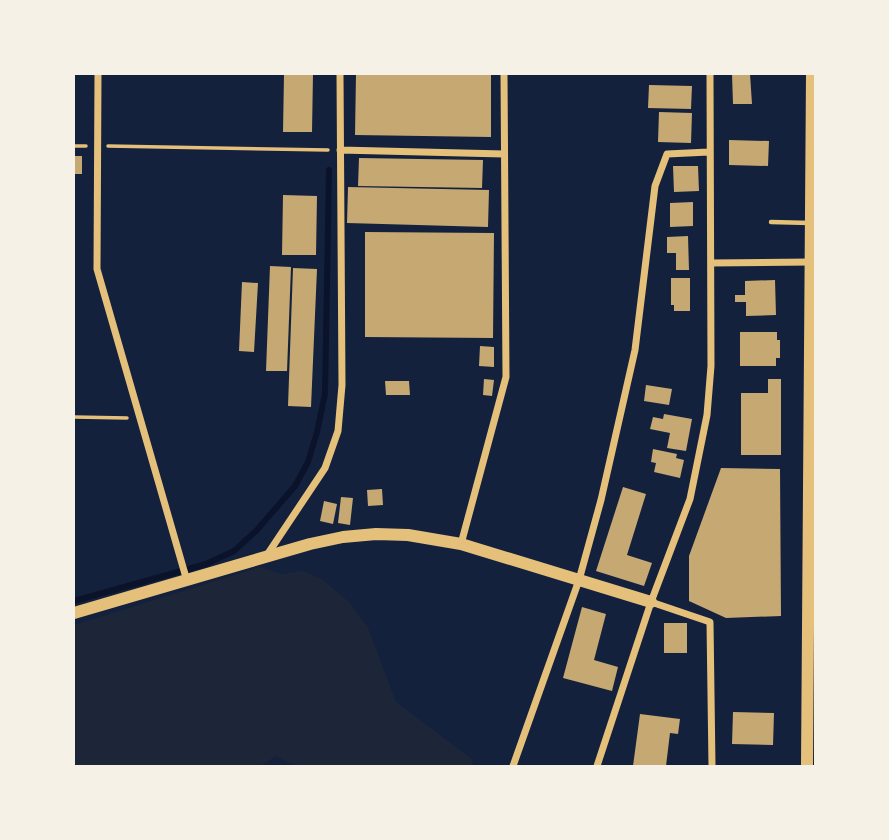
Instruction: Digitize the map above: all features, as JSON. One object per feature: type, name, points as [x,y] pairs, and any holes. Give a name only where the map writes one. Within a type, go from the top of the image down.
[{"type":"street","points":[[99,74],[97,269],[187,581]]},
{"type":"street","points":[[267,556],[325,468],[338,431],[342,385],[340,74]]},
{"type":"street","points":[[461,544],[506,377],[504,74]]},
{"type":"street","points":[[597,766],[651,602],[690,499],[700,458],[711,366],[710,74]]},
{"type":"street","points":[[807,766],[812,74]]},
{"type":"street","points":[[340,150],[503,155]]},
{"type":"street","points":[[513,766],[579,580],[604,488],[635,350],[654,186],[667,155],[709,152]]},
{"type":"street","points":[[711,263],[811,262]]},
{"type":"street","points":[[74,613],[267,556],[343,537],[376,534],[461,544],[710,622],[712,766]]},
{"type":"lane","points":[[771,222],[811,223]]},
{"type":"path","points":[[99,146],[340,150]]},
{"type":"path","points":[[74,417],[139,418]]},
{"type":"shaded area","points":[[260,567],[281,574],[303,571],[323,580],[349,602],[368,628],[396,702],[473,760],[472,766],[295,766],[276,756],[261,766],[74,766],[74,625]]},
{"type":"building","points":[[284,74],[313,74],[312,132],[283,132]]},
{"type":"building","points":[[356,74],[491,74],[491,137],[355,135]]},
{"type":"building","points":[[732,74],[750,74],[752,104],[733,104]]},
{"type":"building","points":[[649,85],[692,86],[691,109],[648,108]]},
{"type":"building","points":[[659,112],[692,113],[691,143],[658,142]]},
{"type":"building","points":[[729,140],[769,141],[768,166],[729,165]]},
{"type":"building","points":[[74,156],[82,156],[82,174],[74,174]]},
{"type":"building","points":[[359,158],[483,160],[482,188],[358,186]]},
{"type":"building","points":[[673,166],[698,166],[699,191],[674,192]]},
{"type":"building","points":[[348,187],[489,190],[488,227],[347,223]]},
{"type":"building","points":[[283,195],[317,196],[316,255],[282,255]]},
{"type":"building","points":[[693,202],[693,226],[670,227],[670,203]]},
{"type":"building","points":[[365,232],[494,233],[493,338],[365,337]]},
{"type":"building","points":[[688,236],[689,270],[676,270],[676,253],[667,253],[667,237]]},
{"type":"building","points":[[270,266],[291,267],[287,371],[266,371]]},
{"type":"building","points":[[293,268],[317,269],[311,407],[288,406]]},
{"type":"building","points":[[671,278],[690,278],[690,311],[674,311],[674,305],[671,305]]},
{"type":"building","points":[[775,280],[776,315],[746,316],[746,302],[735,302],[735,295],[745,295],[745,281]]},
{"type":"building","points":[[242,282],[258,283],[254,352],[239,351]]},
{"type":"building","points":[[740,332],[777,332],[780,358],[776,358],[776,366],[740,366]]},
{"type":"building","points":[[480,346],[494,347],[494,367],[479,366]]},
{"type":"building","points":[[484,379],[494,380],[492,396],[483,395]]},
{"type":"building","points":[[768,379],[781,379],[781,455],[741,455],[741,393],[768,393]]},
{"type":"building","points":[[385,381],[409,381],[410,395],[386,395]]},
{"type":"building","points":[[646,385],[672,389],[669,405],[644,401]]},
{"type":"building","points":[[664,414],[692,419],[686,451],[667,448],[670,433],[650,429],[653,417],[663,419]]},
{"type":"building","points":[[653,449],[677,454],[676,458],[684,460],[680,478],[654,472],[656,463],[651,462]]},
{"type":"building","points":[[721,468],[780,469],[781,616],[726,618],[689,601],[689,556]]},
{"type":"building","points":[[623,487],[646,494],[627,555],[652,563],[644,586],[596,571]]},
{"type":"building","points":[[382,489],[383,505],[368,506],[367,490]]},
{"type":"building","points":[[341,497],[353,498],[350,525],[338,523]]},
{"type":"building","points":[[324,501],[337,504],[333,524],[320,521]]},
{"type":"building","points":[[582,607],[606,614],[594,660],[618,667],[612,691],[563,678]]},
{"type":"building","points":[[664,623],[687,623],[687,653],[664,653]]},
{"type":"building","points":[[733,712],[774,713],[773,745],[732,744]]},
{"type":"building","points":[[640,714],[680,719],[678,734],[670,733],[666,766],[633,766]]},
{"type":"waterway","points":[[74,601],[206,564],[234,551],[256,531],[295,486],[308,462],[325,394],[329,170]]}]
